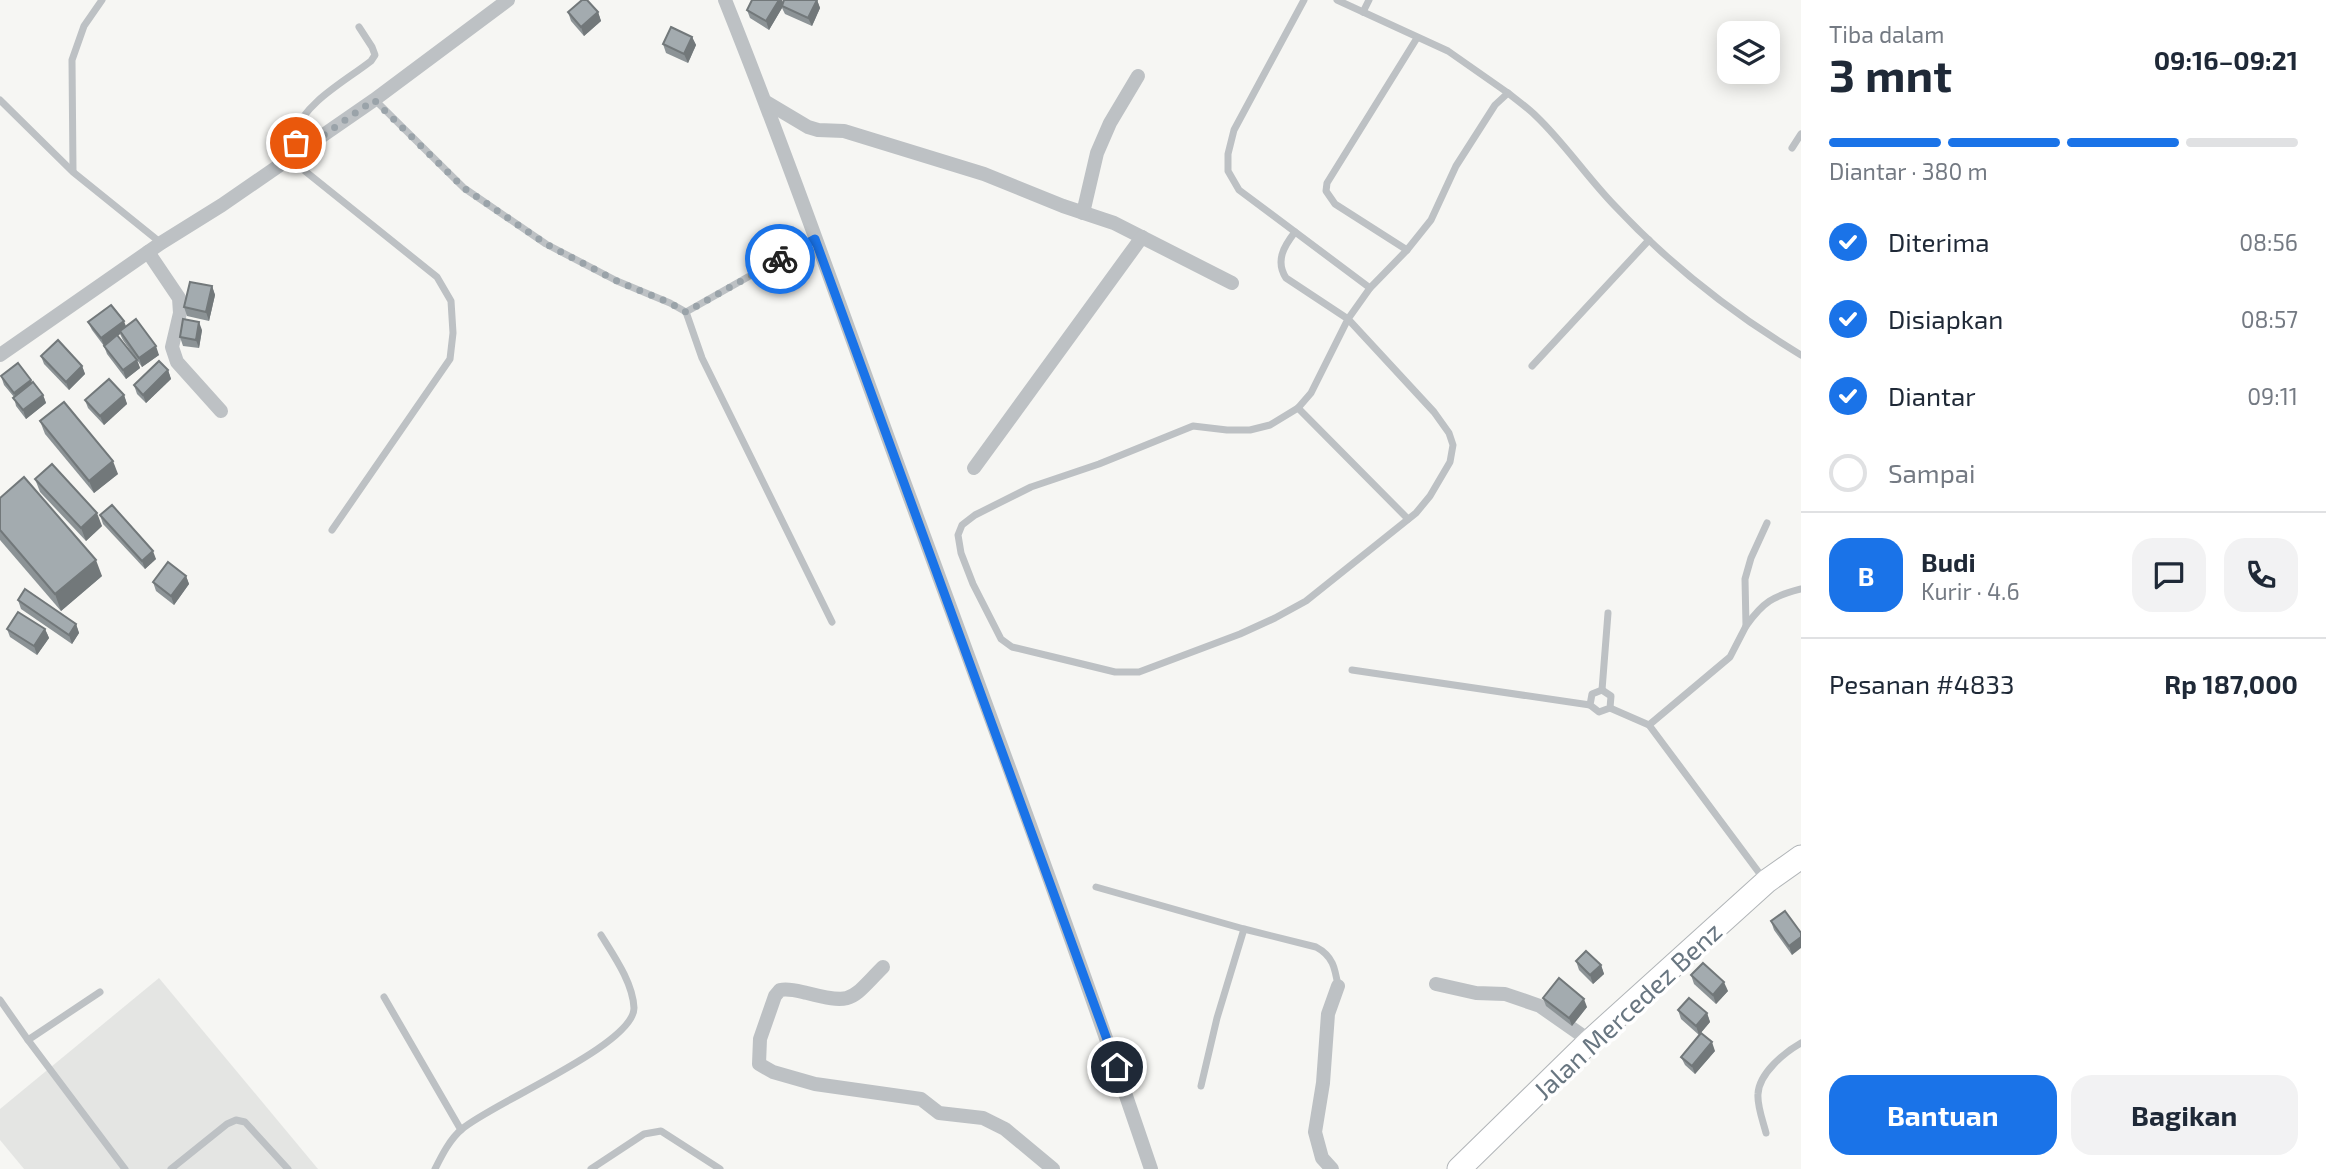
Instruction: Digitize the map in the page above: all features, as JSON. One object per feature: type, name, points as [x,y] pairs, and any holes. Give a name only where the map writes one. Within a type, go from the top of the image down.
[{"type":"main road","name":"Jalan Mercedez Benz","points":[[1459,1169],[1590,1041],[1766,881],[1800,862]]},
{"type":"street","points":[[0,355],[374,100],[508,0]]},
{"type":"street","points":[[725,0],[766,102],[1100,1016],[1151,1169]]},
{"type":"street","points":[[1083,213],[1097,153],[1110,123],[1138,76]]},
{"type":"street","points":[[766,102],[808,127],[844,131],[984,174],[1114,223],[1232,283]]},
{"type":"street","points":[[974,468],[1142,237]]},
{"type":"street","points":[[148,252],[179,298],[180,313],[172,347],[177,362],[221,411]]},
{"type":"street","points":[[883,967],[856,994],[842,1001],[790,989],[780,990],[775,996],[760,1039],[759,1064],[773,1072],[815,1084],[921,1099],[939,1113],[983,1118],[1005,1129],[1053,1169]]},
{"type":"street","points":[[1436,984],[1476,993],[1505,994],[1533,1004],[1590,1041]]},
{"type":"street","points":[[1332,1169],[1322,1158],[1315,1132],[1323,1083],[1328,1014],[1338,986]]},
{"type":"lane","points":[[73,172],[72,60],[84,26],[102,0]]},
{"type":"lane","points":[[1304,0],[1234,130],[1228,154],[1228,171],[1239,190],[1370,288]]},
{"type":"lane","points":[[1337,0],[1448,51],[1508,93],[1536,116],[1613,204],[1649,240],[1717,300],[1768,336],[1801,355]]},
{"type":"lane","points":[[1363,12],[1369,0]]},
{"type":"lane","points":[[332,530],[450,359],[453,333],[451,302],[437,277],[295,155],[294,133],[298,122],[309,109],[371,61],[375,55],[359,27]]},
{"type":"lane","points":[[1407,250],[1335,204],[1326,191],[1327,183],[1418,38]]},
{"type":"lane","points":[[1295,232],[1282,254],[1280,264],[1283,274],[1293,285],[1348,319],[1434,412],[1449,432],[1453,445],[1450,462],[1441,481],[1423,506],[1306,601],[1240,634],[1139,672],[1115,672],[1012,647],[1001,639],[973,584],[959,544],[958,535],[962,525],[975,515],[1031,487],[1099,464],[1193,426],[1250,430],[1284,419],[1298,408],[1311,393],[1348,319],[1370,288],[1407,250],[1431,220],[1456,166],[1495,105],[1508,93]]},
{"type":"lane","points":[[0,100],[73,172],[161,243]]},
{"type":"lane","points":[[374,100],[464,188],[536,237],[617,281],[686,312],[702,358],[832,622]]},
{"type":"lane","points":[[1792,148],[1801,134]]},
{"type":"lane","points":[[686,312],[815,239]]},
{"type":"lane","points":[[1532,366],[1649,240]]},
{"type":"lane","points":[[1298,408],[1408,519]]},
{"type":"lane","points":[[1746,626],[1745,579],[1767,523]]},
{"type":"lane","points":[[1649,725],[1730,657],[1746,626],[1769,599],[1801,589]]},
{"type":"lane","points":[[1602,690],[1608,613]]},
{"type":"lane","points":[[1352,670],[1590,705],[1599,712],[1610,708],[1649,725],[1766,881]]},
{"type":"lane","points":[[1590,705],[1592,694],[1602,690]]},
{"type":"lane","points":[[1602,690],[1611,696],[1610,708]]},
{"type":"lane","points":[[1096,887],[1316,947],[1326,952],[1334,963],[1338,986]]},
{"type":"lane","points":[[1201,1086],[1217,1018],[1244,929]]},
{"type":"lane","points":[[435,1169],[461,1130],[604,1046],[632,1019],[634,1009],[623,974],[601,935]]},
{"type":"lane","points":[[28,1040],[100,992]]},
{"type":"lane","points":[[384,997],[461,1130]]},
{"type":"lane","points":[[0,1000],[125,1169]]},
{"type":"lane","points":[[1766,1133],[1758,1094],[1761,1083],[1782,1057],[1801,1043]]},
{"type":"lane","points":[[171,1169],[227,1124],[239,1120],[245,1122],[288,1169]]},
{"type":"lane","points":[[598,1168],[644,1134],[661,1131],[720,1169]]},
{"type":"shaded area","points":[[159,978],[318,1169],[24,1169],[0,1140],[0,1109]]},
{"type":"building","points":[[582,0],[587,0],[598,12],[581,27],[568,12]]},
{"type":"building","points":[[752,0],[779,0],[766,21],[747,10]]},
{"type":"building","points":[[784,0],[817,0],[808,18],[782,6]]},
{"type":"building","points":[[671,27],[692,37],[684,54],[663,44]]},
{"type":"building","points":[[190,282],[212,286],[206,312],[184,307]]},
{"type":"building","points":[[111,305],[124,321],[101,338],[88,322]]},
{"type":"building","points":[[136,319],[156,346],[139,358],[120,331]]},
{"type":"building","points":[[183,319],[199,322],[196,340],[180,337]]},
{"type":"building","points":[[117,335],[137,360],[123,370],[104,346]]},
{"type":"building","points":[[58,340],[82,366],[66,382],[41,356]]},
{"type":"building","points":[[159,361],[168,370],[143,395],[134,385]]},
{"type":"building","points":[[18,363],[31,380],[14,393],[1,376]]},
{"type":"building","points":[[109,379],[124,395],[100,416],[85,400]]},
{"type":"building","points":[[33,382],[43,395],[23,410],[13,398]]},
{"type":"building","points":[[64,402],[113,461],[89,481],[40,421]]},
{"type":"building","points":[[52,464],[97,513],[81,528],[35,479]]},
{"type":"building","points":[[24,477],[96,560],[55,594],[0,530],[0,498]]},
{"type":"building","points":[[112,505],[153,551],[142,561],[100,515]]},
{"type":"building","points":[[168,562],[186,576],[171,596],[153,582]]},
{"type":"building","points":[[25,589],[76,624],[69,635],[18,600]]},
{"type":"building","points":[[18,612],[45,629],[34,646],[7,629]]},
{"type":"building","points":[[1785,911],[1801,933],[1801,937],[1789,946],[1771,921]]},
{"type":"building","points":[[1586,951],[1601,965],[1590,975],[1576,961]]},
{"type":"building","points":[[1703,963],[1724,982],[1713,995],[1691,975]]},
{"type":"building","points":[[1559,978],[1584,999],[1569,1018],[1543,998]]},
{"type":"building","points":[[1689,998],[1707,1013],[1696,1026],[1678,1010]]},
{"type":"building","points":[[1701,1033],[1712,1042],[1692,1066],[1681,1057]]},
{"type":"way so far","points":[[296,143],[301,151],[374,100],[464,188],[546,244],[617,281],[686,312],[780,259]]},
{"type":"route","points":[[780,259],[815,239],[1117,1067]]}]
